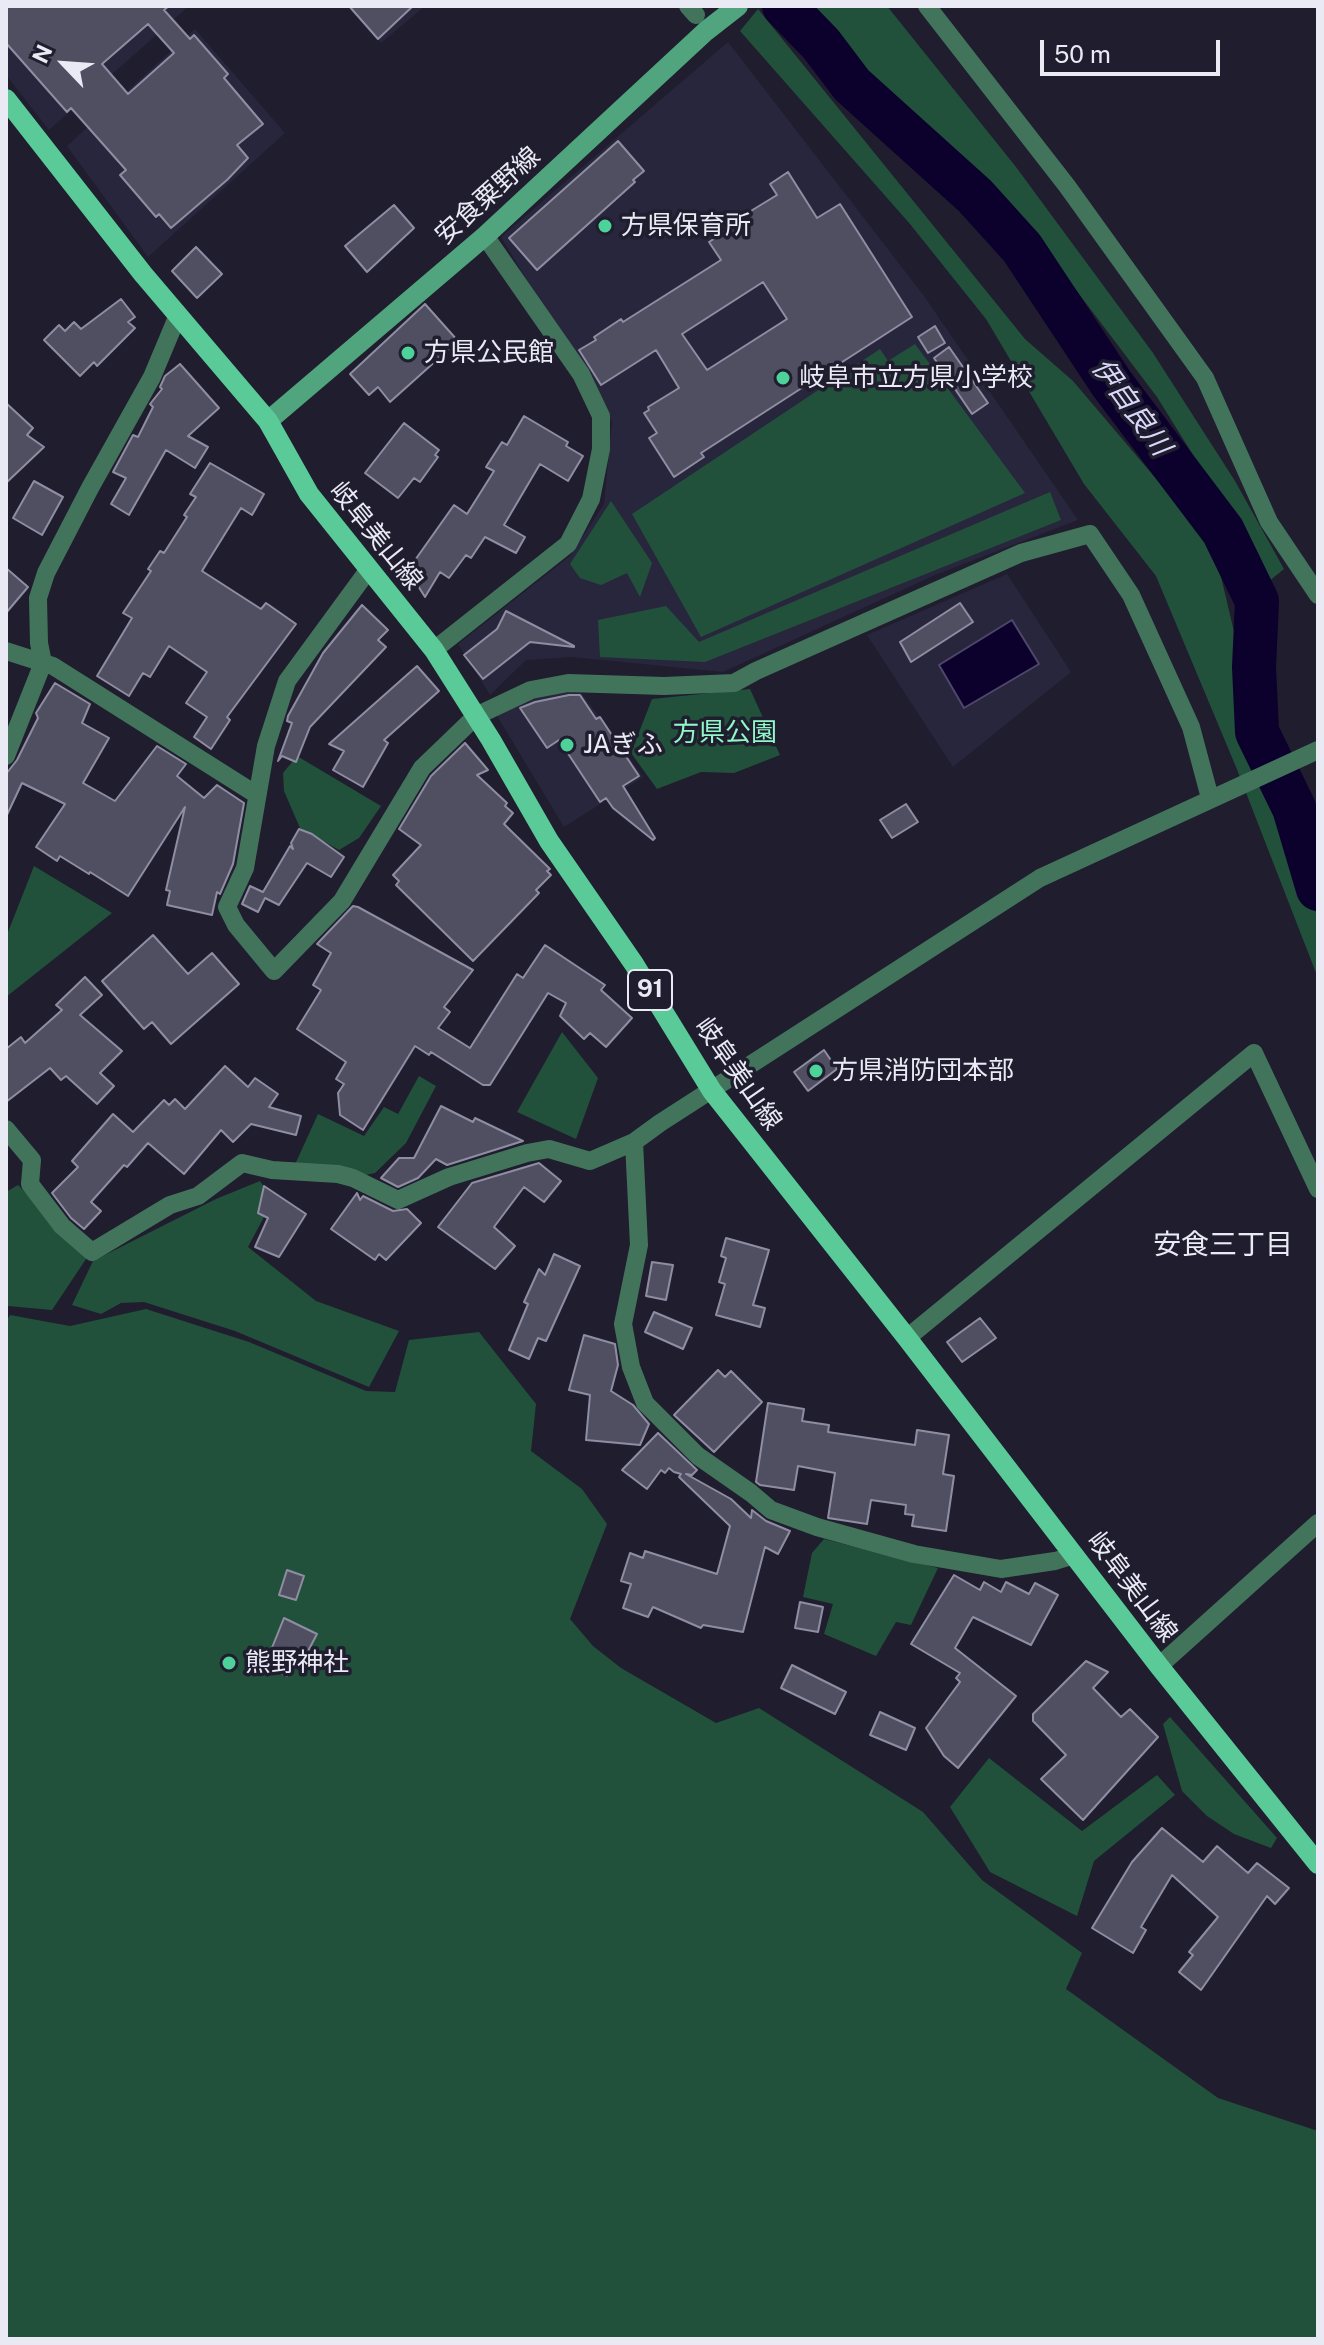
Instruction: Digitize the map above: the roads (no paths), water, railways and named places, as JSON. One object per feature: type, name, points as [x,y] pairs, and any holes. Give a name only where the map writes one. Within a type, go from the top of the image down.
[{"type":"main road","name":"安食粟野線","points":[[268,421],[485,236],[697,18],[738,6]]},
{"type":"main road","name":"岐阜美山線","points":[[6,99],[178,315],[268,421],[309,494],[434,650],[549,841],[634,964],[712,1091],[1159,1666],[1318,1864]]},
{"type":"street","points":[[927,6],[1067,186],[1205,378],[1269,522],[1318,595]]},
{"type":"street","points":[[434,650],[568,544],[591,499],[601,449],[601,416],[581,374],[485,236]]},
{"type":"street","points":[[6,756],[43,663],[39,643],[38,598],[46,573],[152,377],[178,315]]},
{"type":"street","points":[[369,569],[287,681],[266,746],[245,868],[227,907],[236,925],[274,971],[342,901],[422,768],[476,716],[531,690],[568,683],[664,686],[734,683],[1021,553],[1090,534],[1131,595],[1191,727],[1216,796]]},
{"type":"street","points":[[6,651],[53,666],[257,795]]},
{"type":"street","points":[[6,1129],[32,1160],[30,1184],[62,1226],[92,1252],[170,1205],[198,1196],[242,1163],[272,1170],[338,1174],[398,1200],[449,1177],[527,1153],[549,1149],[590,1161],[634,1142],[1040,878],[1318,750]]},
{"type":"street","points":[[907,1338],[1254,1053],[1318,1189]]},
{"type":"street","points":[[634,1142],[639,1245],[623,1324],[631,1367],[645,1403],[698,1456],[771,1510],[817,1527],[914,1554],[1001,1569],[1075,1555]]},
{"type":"street","points":[[1159,1666],[1318,1523]]},
{"type":"waterway","name":"伊自良川","points":[[784,6],[821,44],[852,85],[975,196],[1022,248],[1112,384],[1223,531],[1257,601],[1254,667],[1257,732],[1294,808],[1318,889]]},
{"type":"place","name":"方県保育所","points":[[605,226]]},
{"type":"place","name":"方県公民館","points":[[408,353]]},
{"type":"place","name":"岐阜市立方県小学校","points":[[783,378]]},
{"type":"place","name":"JAぎふ","points":[[567,745]]},
{"type":"place","name":"方県消防団本部","points":[[816,1071]]},
{"type":"place","name":"熊野神社","points":[[229,1663]]},
{"type":"district","name":"安食三丁目","points":[[1223,1245]]},
{"type":"park label","name":"方県公園","points":[[725,733]]}]
